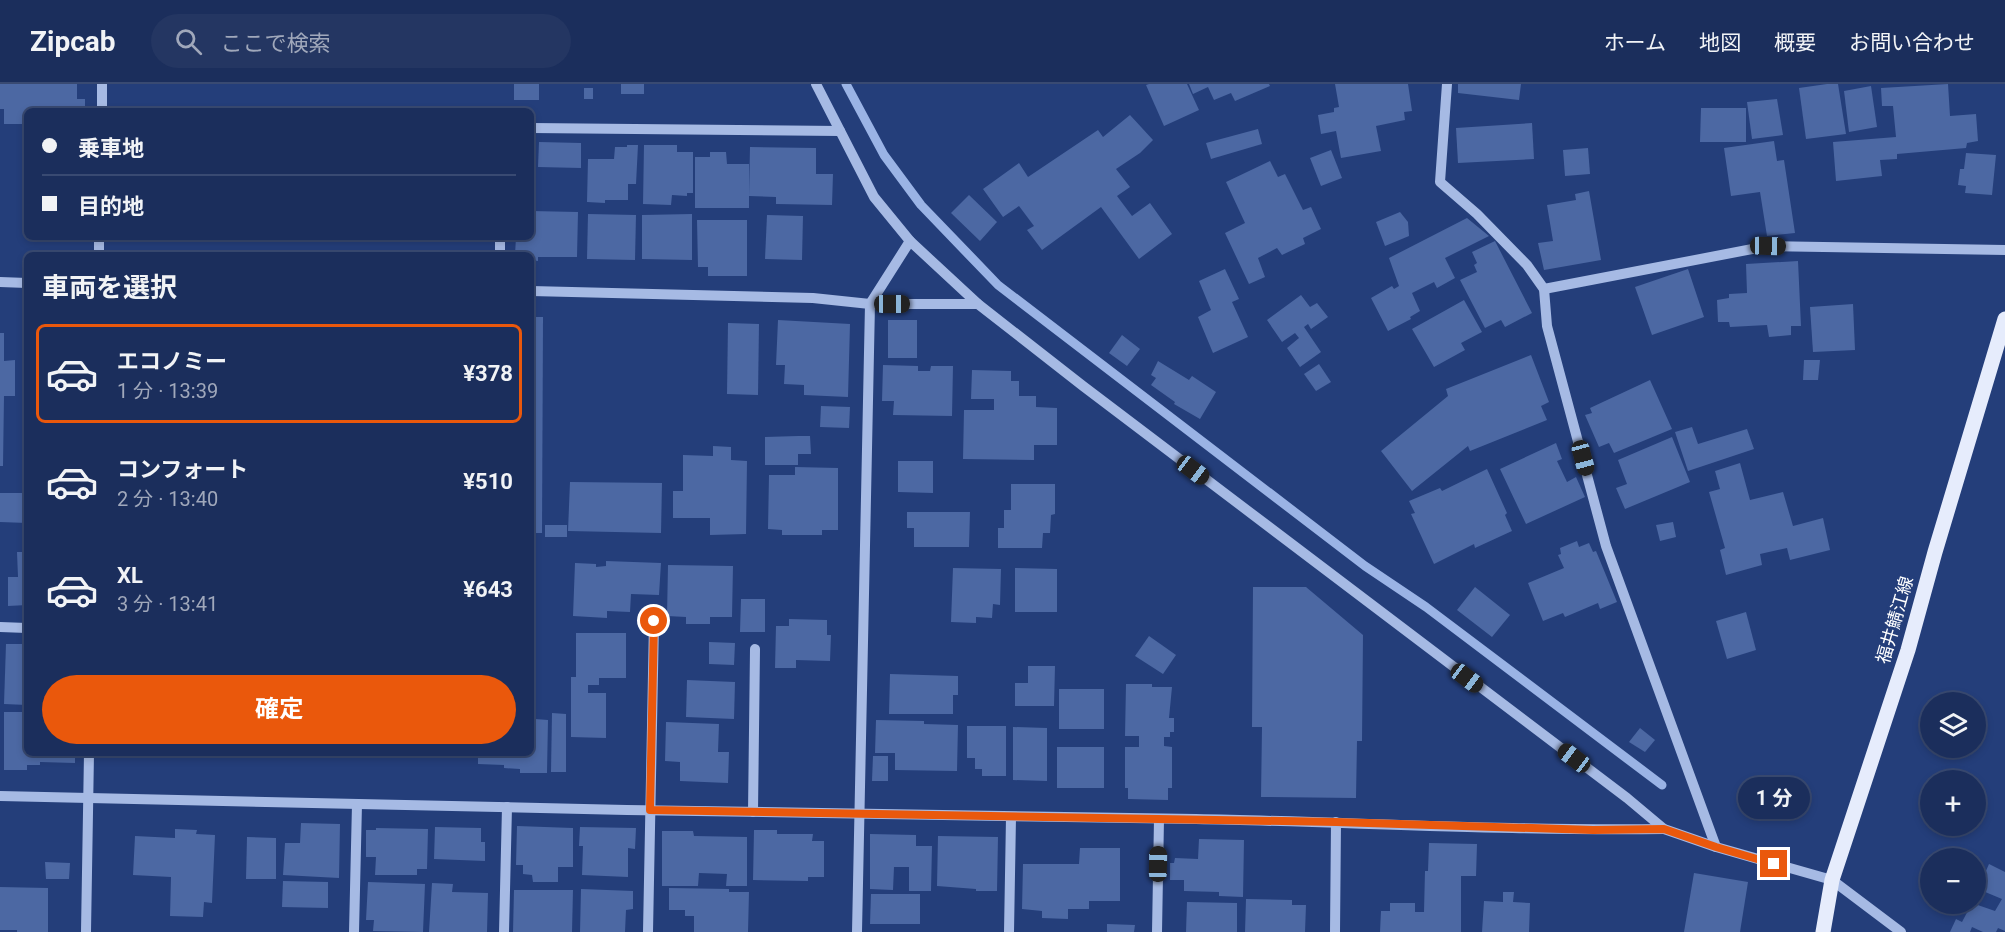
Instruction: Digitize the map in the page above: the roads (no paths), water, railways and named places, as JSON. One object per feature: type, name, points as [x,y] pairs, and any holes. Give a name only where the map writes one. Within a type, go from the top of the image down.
[{"type":"main road","name":"福井鯖江線","points":[[1823,932],[1832,880],[1908,650],[2005,319]]},
{"type":"street","points":[[102,84],[102,108]]},
{"type":"street","points":[[816,84],[874,197],[910,241],[978,304],[1627,798],[1664,829]]},
{"type":"street","points":[[1447,84],[1440,182],[1477,214],[1527,265],[1544,289],[1546,326],[1606,546],[1716,847]]},
{"type":"street","points":[[534,128],[840,131]]},
{"type":"street","points":[[857,932],[870,304],[910,241]]},
{"type":"street","points":[[1544,289],[1768,246],[2005,250]]},
{"type":"street","points":[[0,282],[24,283]]},
{"type":"street","points":[[534,291],[813,298],[870,304],[978,304]]},
{"type":"street","points":[[648,932],[654,621]]},
{"type":"street","points":[[0,627],[24,628]]},
{"type":"street","points":[[753,812],[754,649]]},
{"type":"street","points":[[86,932],[89,756]]},
{"type":"street","points":[[0,796],[860,815],[1336,822],[1593,830],[1664,829],[1716,847],[1832,880],[1901,932]]},
{"type":"street","points":[[354,932],[357,804]]},
{"type":"street","points":[[504,932],[507,807]]},
{"type":"street","points":[[1009,932],[1011,817]]},
{"type":"street","points":[[1157,932],[1159,819]]},
{"type":"street","points":[[1335,932],[1336,822]]},
{"type":"waterway","points":[[846,84],[884,155],[921,205],[998,285],[1365,566],[1426,607],[1662,785]]}]
